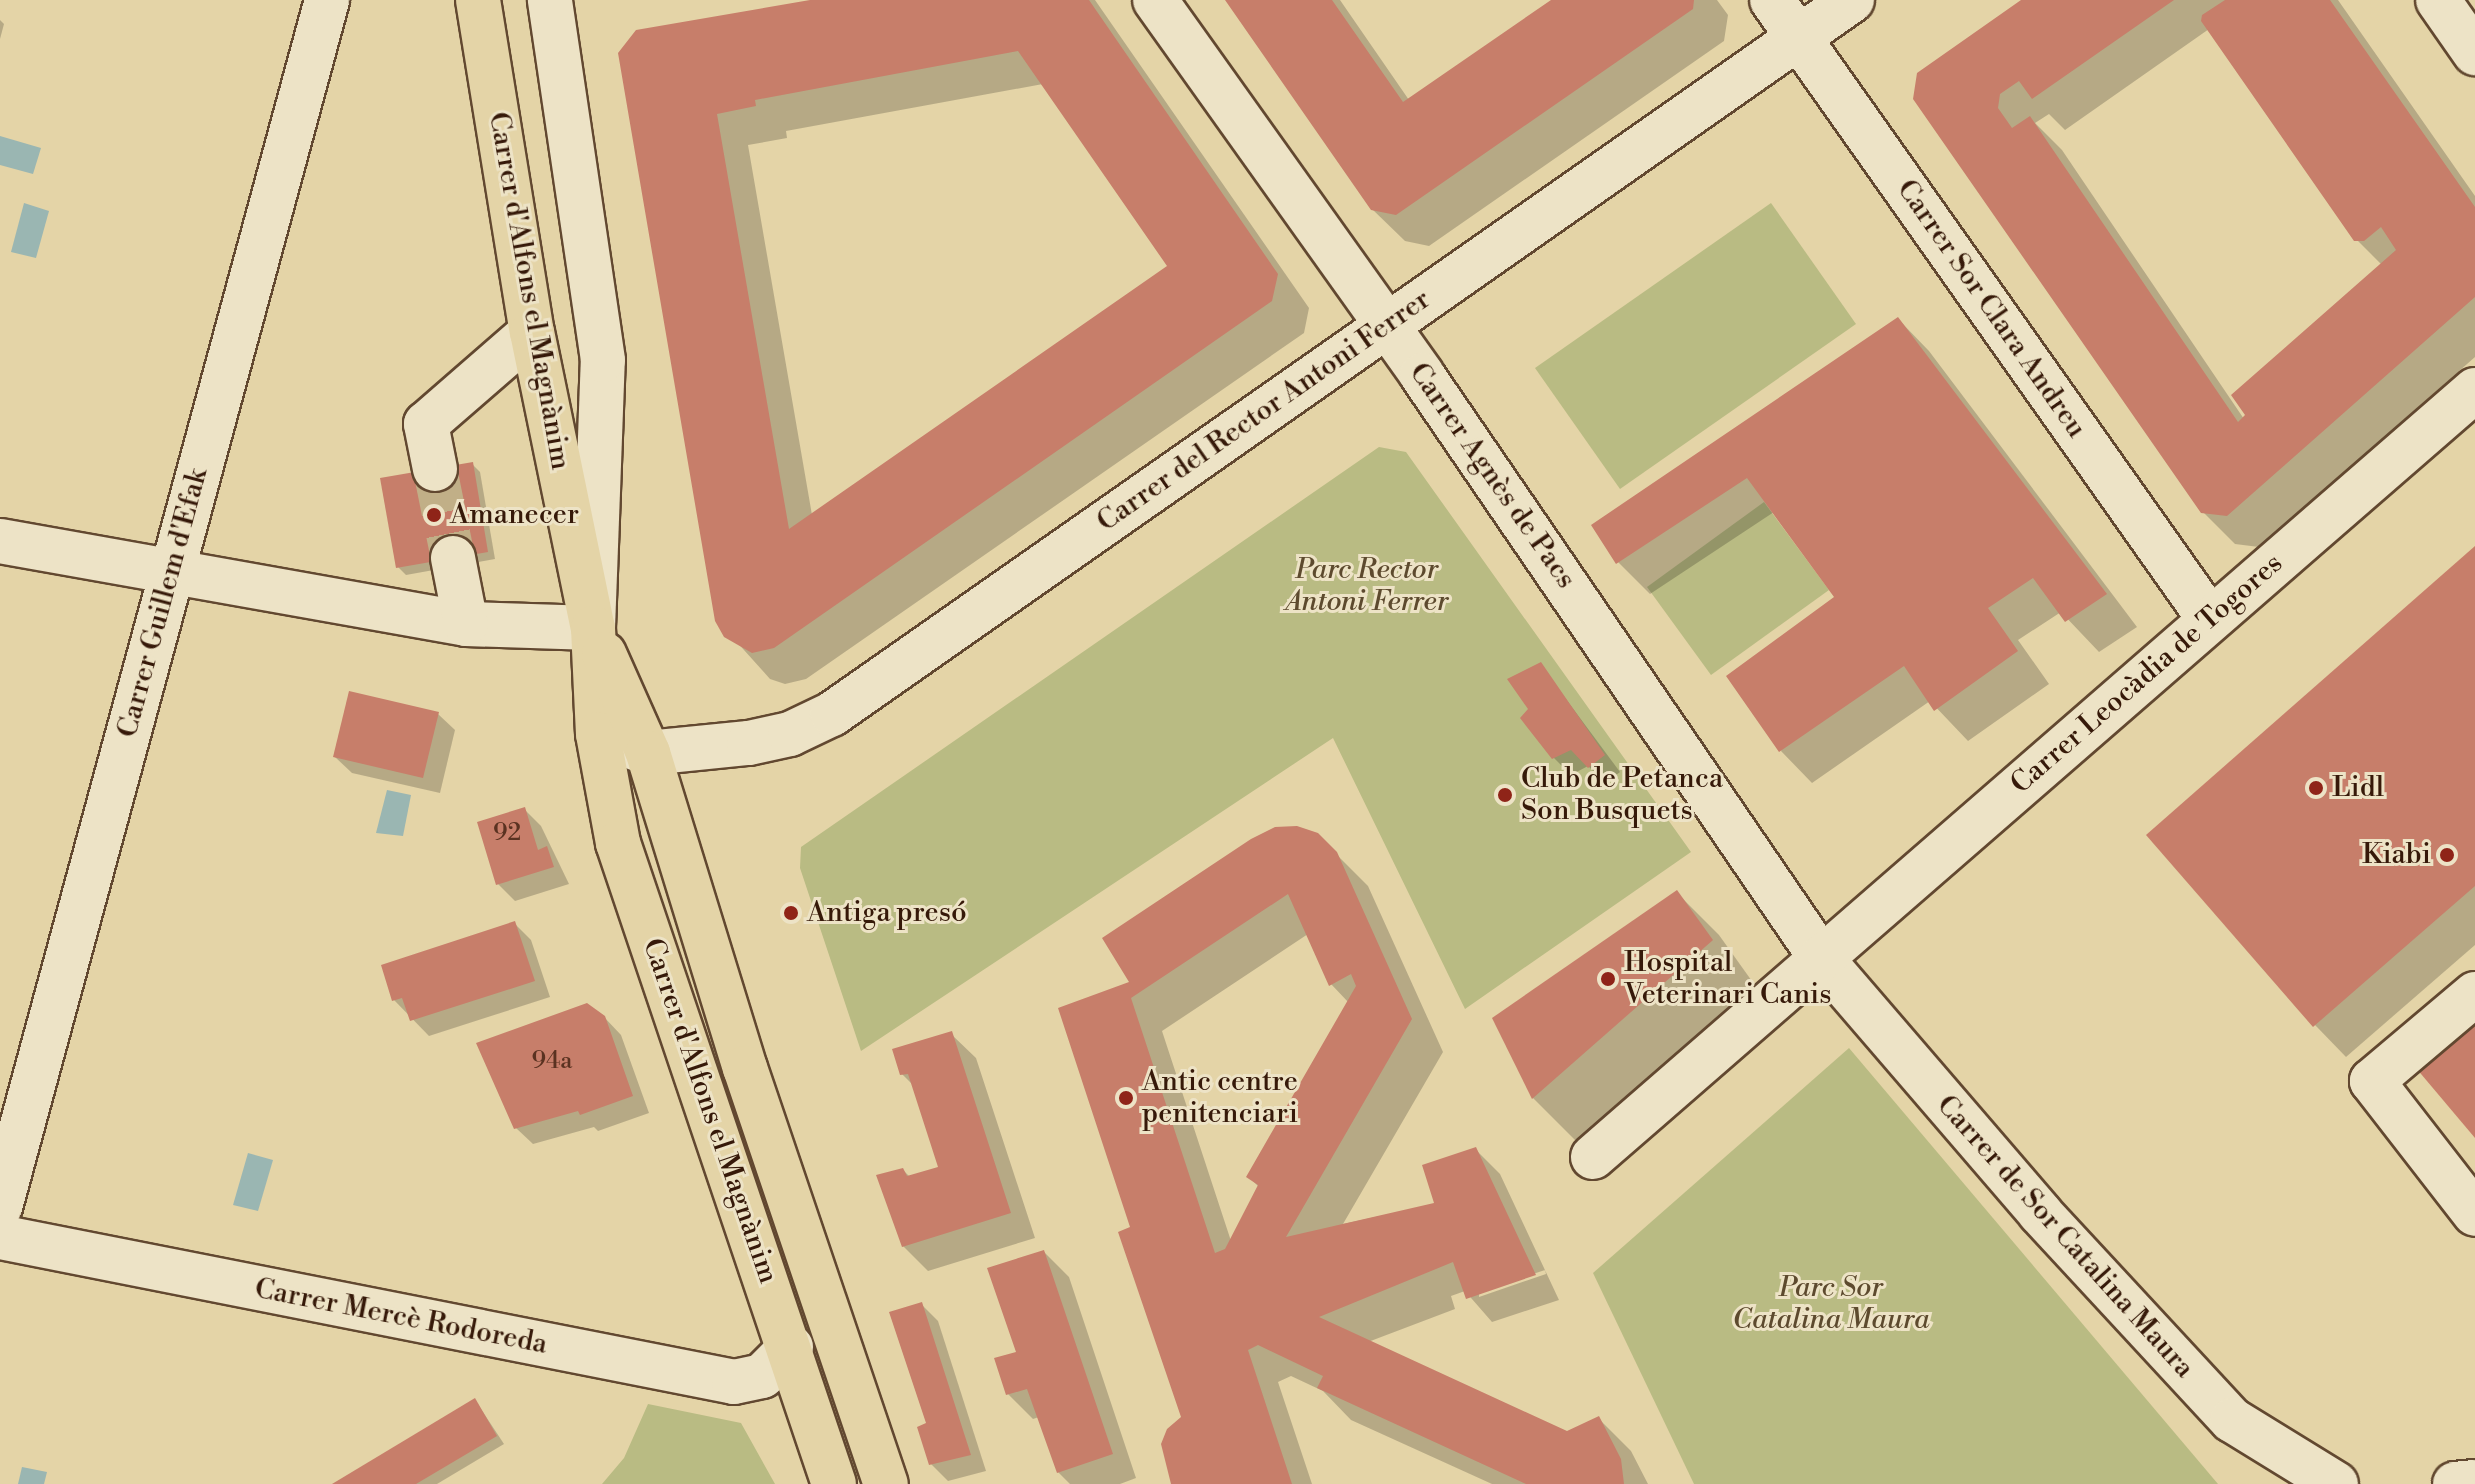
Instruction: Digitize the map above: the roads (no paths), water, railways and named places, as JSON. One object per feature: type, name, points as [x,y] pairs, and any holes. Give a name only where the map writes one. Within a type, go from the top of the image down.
[{"type":"main road","name":"Carrer d'Alfons el Magnànim","points":[[478,0],[532,332],[593,628],[598,734],[618,843],[791,1347],[834,1484]]},
{"type":"main road","name":"Carrer d'Alfons el Magnànim","points":[[593,628],[648,753],[745,1068],[886,1484]]},
{"type":"street","name":"Carrer Guillem d'Efak","points":[[0,1207],[327,0]]},
{"type":"street","name":"Carrer d'Alfons el Magnànim","points":[[550,0],[603,360],[593,628]]},
{"type":"street","name":"Carrer Agnès de Pacs","points":[[1155,0],[1387,324],[1821,958]]},
{"type":"street","name":"Carrer Sor Clara Andreu","points":[[1772,0],[2209,618]]},
{"type":"street","name":"Carrer del Rector Antoni Ferrer","points":[[648,753],[790,734],[832,714],[1852,0]]},
{"type":"street","points":[[2438,0],[2475,53]]},
{"type":"street","points":[[435,469],[426,424],[532,332]]},
{"type":"street","name":"Carrer Leocàdia de Togores","points":[[1593,1157],[2209,618],[2475,390]]},
{"type":"street","points":[[0,541],[171,574],[466,624],[593,628]]},
{"type":"street","points":[[453,558],[466,624]]},
{"type":"street","points":[[598,734],[648,753]]},
{"type":"street","name":"Carrer de Sor Catalina Maura","points":[[1821,958],[2040,1213],[2232,1420],[2336,1484]]},
{"type":"street","points":[[2475,994],[2372,1081],[2475,1214]]},
{"type":"street","name":"Carrer Mercè Rodoreda","points":[[0,1237],[734,1382],[762,1376],[791,1347]]},
{"type":"street","points":[[2455,1484],[2475,1482]]},
{"type":"water","points":[[0,136],[41,148],[33,174],[0,165]]},
{"type":"water","points":[[24,203],[49,211],[36,258],[11,252]]},
{"type":"water","points":[[387,790],[411,795],[403,836],[376,833]]},
{"type":"water","points":[[248,1153],[273,1160],[258,1211],[233,1205]]},
{"type":"water","points":[[22,1467],[47,1472],[44,1484],[18,1484]]},
{"type":"tunnel","points":[[435,469],[453,558]]},
{"type":"place","name":"Amanecer","points":[[434,515]]},
{"type":"place","name":"Lidl","points":[[2316,788]]},
{"type":"place","name":"Club de Petanca Son Busquets","points":[[1505,795]]},
{"type":"place","name":"Kiabi","points":[[2447,855]]},
{"type":"place","name":"Antiga presó","points":[[791,913]]},
{"type":"place","name":"Hospital Veterinari Canis","points":[[1608,979]]},
{"type":"place","name":"Antic centre penitenciari","points":[[1126,1098]]},
{"type":"park label","name":"Parc Rector Antoni Ferrer","points":[[1367,586]]},
{"type":"park label","name":"Parc Sor Catalina Maura","points":[[1831,1304]]}]
